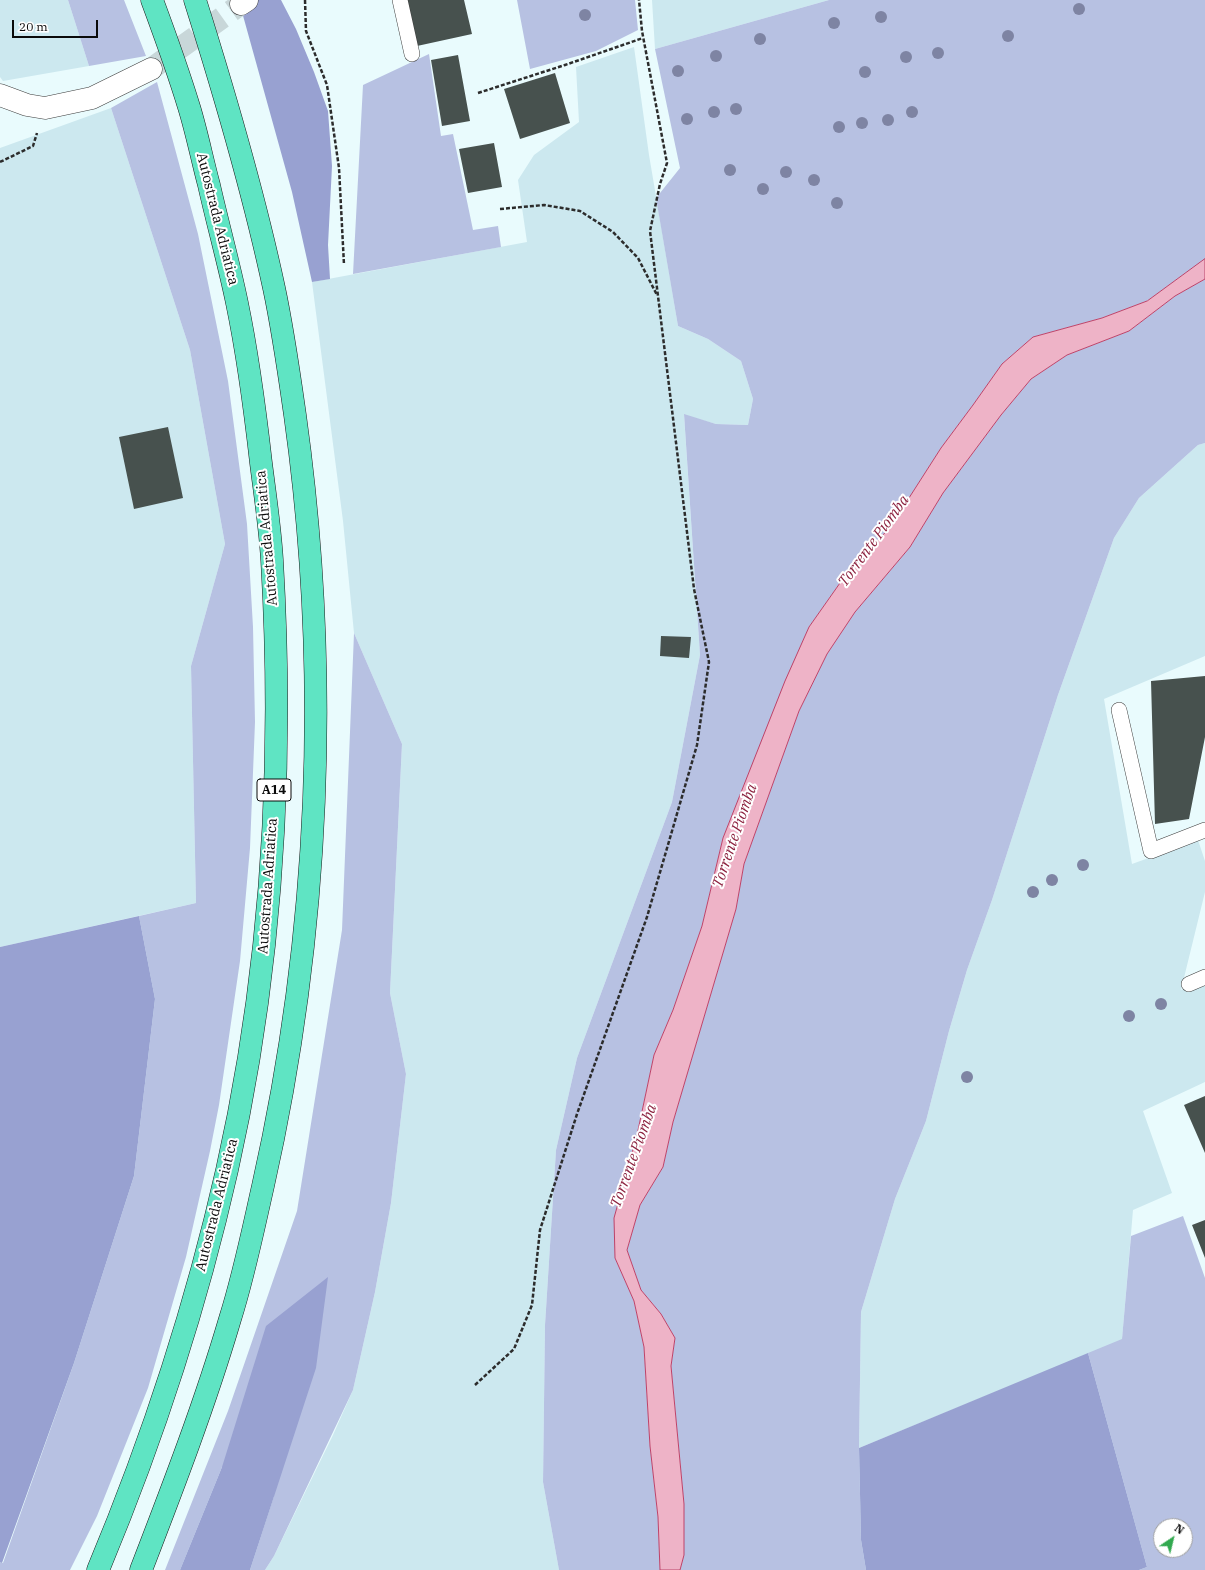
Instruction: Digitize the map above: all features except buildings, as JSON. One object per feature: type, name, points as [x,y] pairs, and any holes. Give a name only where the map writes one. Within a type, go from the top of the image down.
[{"type":"highway","name":"Autostrada Adriatica","points":[[98,1570],[125,1504],[189,1318],[228,1168],[247,1064],[262,962],[271,859],[275,753],[276,696],[272,557],[254,408],[246,357],[230,271],[189,109],[152,0]]},
{"type":"highway","points":[[141,1570],[199,1417],[231,1318],[256,1219],[279,1117],[302,965],[310,873],[316,743],[310,542],[301,458],[287,356],[263,239],[226,96],[195,0]]},
{"type":"street","points":[[0,95],[27,105],[45,108],[92,98],[151,69]]},
{"type":"lane","points":[[400,0],[412,54]]},
{"type":"lane","points":[[1120,710],[1151,851],[1205,830]]},
{"type":"lane","points":[[1189,984],[1205,977]]},
{"type":"path","points":[[305,0],[306,31],[327,85],[340,168],[344,265]]},
{"type":"path","points":[[475,1385],[514,1349],[532,1305],[540,1230],[577,1114],[647,917],[697,745],[709,662],[694,589],[650,231],[660,184],[667,163],[643,38],[639,0]]},
{"type":"path","points":[[478,93],[565,66],[643,38]]},
{"type":"path","points":[[0,162],[33,146],[45,108]]},
{"type":"path","points":[[500,209],[544,205],[580,211],[613,232],[638,258],[658,297]]},
{"type":"shaded area","points":[[0,0],[68,0],[89,66],[3,81],[0,77]]},
{"type":"shaded area","points":[[68,0],[124,0],[146,56],[89,66]]},
{"type":"shaded area","points":[[258,0],[281,0],[296,29],[328,111],[332,166],[328,245],[330,279],[312,282],[292,192],[242,12]]},
{"type":"shaded area","points":[[517,0],[635,0],[638,30],[596,51],[530,69]]},
{"type":"shaded area","points":[[652,0],[829,0],[655,49]]},
{"type":"shaded area","points":[[829,0],[1205,0],[1205,259],[1147,301],[1102,318],[1033,337],[1002,364],[941,448],[891,526],[840,583],[809,627],[723,838],[702,926],[673,1010],[654,1055],[631,1157],[615,1258],[634,1301],[644,1347],[650,1446],[658,1517],[660,1570],[559,1570],[543,1482],[545,1325],[556,1150],[577,1058],[672,802],[700,655],[684,414],[716,424],[748,425],[753,399],[741,361],[708,339],[678,326],[656,198],[680,168],[655,49]]},
{"type":"shaded area","points":[[634,47],[649,155],[678,326],[708,339],[741,361],[753,399],[748,425],[716,424],[684,415],[700,655],[672,802],[577,1058],[556,1150],[545,1325],[543,1482],[559,1570],[265,1570],[274,1556],[333,1435],[353,1390],[375,1292],[391,1203],[406,1074],[390,993],[402,744],[354,633],[343,521],[312,282],[527,242],[518,180],[534,155],[579,122],[576,67]]},
{"type":"shaded area","points":[[429,54],[441,136],[453,134],[473,230],[498,226],[501,247],[353,274],[363,85]]},
{"type":"shaded area","points":[[157,82],[198,234],[228,381],[247,524],[253,627],[255,722],[250,848],[240,961],[219,1105],[210,1151],[186,1257],[148,1388],[97,1516],[70,1570],[0,1570],[0,1562],[3,1563],[74,1363],[134,1176],[155,999],[139,916],[196,903],[191,666],[225,544],[190,350],[111,108]]},
{"type":"shaded area","points":[[111,108],[190,350],[225,544],[191,666],[196,903],[0,947],[0,148]]},
{"type":"shaded area","points":[[1205,279],[1205,443],[1198,445],[1139,498],[1114,538],[1058,695],[992,900],[967,970],[949,1031],[926,1121],[895,1199],[861,1312],[859,1448],[861,1540],[866,1570],[680,1570],[684,1555],[684,1504],[671,1366],[675,1338],[661,1314],[641,1290],[627,1250],[640,1205],[663,1167],[673,1122],[736,909],[744,864],[799,711],[827,654],[855,612],[910,547],[943,493],[1001,415],[1031,379],[1067,355],[1129,331],[1175,296]]},
{"type":"shaded area","points":[[1205,443],[1205,656],[1104,699],[1132,864],[1198,840],[1205,861],[1205,892],[1181,990],[1205,980],[1205,1082],[1143,1111],[1172,1193],[1133,1210],[1122,1340],[859,1448],[861,1312],[895,1199],[926,1121],[949,1031],[967,970],[992,900],[1058,695],[1114,538],[1139,498],[1198,445]]},
{"type":"shaded area","points":[[354,633],[402,744],[390,993],[406,1074],[391,1203],[375,1292],[353,1390],[274,1556],[265,1570],[250,1570],[274,1496],[222,1467],[180,1570],[165,1570],[228,1411],[297,1211],[342,930]]},
{"type":"shaded area","points":[[139,916],[155,999],[134,1176],[74,1363],[2,1563],[0,1562],[0,947]]},
{"type":"shaded area","points":[[1183,1216],[1205,1278],[1205,1570],[1139,1570],[1147,1567],[1088,1353],[1122,1339],[1131,1236]]},
{"type":"shaded area","points":[[328,1277],[316,1368],[250,1570],[180,1570],[222,1467],[266,1326]]},
{"type":"shaded area","points":[[1088,1353],[1147,1567],[1139,1570],[866,1570],[861,1540],[859,1448]]},
{"type":"water","name":"Torrente Piomba","points":[[1205,259],[1205,279],[1175,296],[1129,331],[1067,355],[1031,379],[1001,415],[943,493],[910,547],[855,612],[827,654],[799,711],[744,864],[736,909],[673,1122],[663,1167],[640,1205],[627,1250],[641,1290],[661,1314],[675,1338],[671,1366],[684,1504],[684,1555],[680,1570],[660,1570],[658,1517],[650,1446],[644,1347],[634,1301],[615,1258],[614,1218],[637,1135],[654,1055],[673,1010],[702,926],[723,838],[785,681],[809,627],[840,583],[891,526],[941,448],[1002,364],[1033,337],[1102,318],[1147,301]]},
{"type":"tunnel","points":[[151,69],[241,4]]}]
